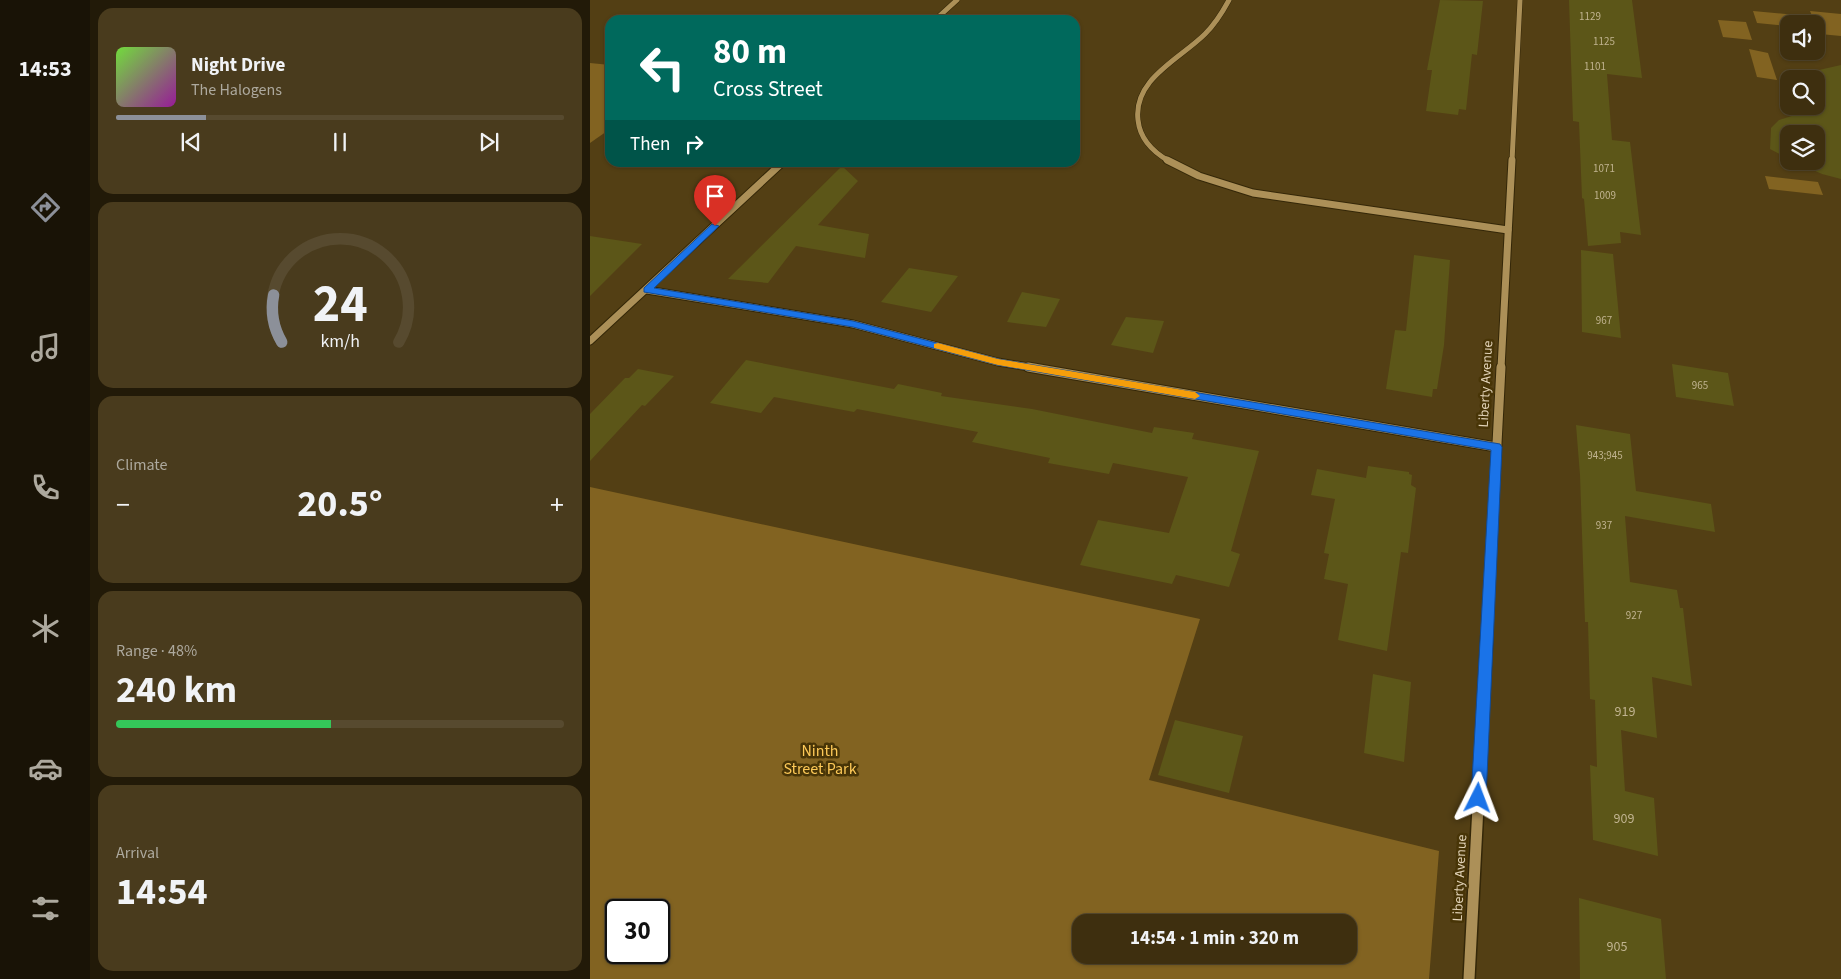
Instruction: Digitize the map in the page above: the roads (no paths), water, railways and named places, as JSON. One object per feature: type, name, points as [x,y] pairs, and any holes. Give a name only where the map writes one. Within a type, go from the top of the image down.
[{"type":"street","points":[[940,15],[957,0]]},
{"type":"street","points":[[1228,0],[1213,27],[1150,82],[1139,99],[1138,133],[1162,158],[1220,185],[1253,193],[1508,230]]},
{"type":"street","name":"Liberty Avenue","points":[[1469,979],[1520,0]]},
{"type":"street","points":[[590,341],[778,167]]},
{"type":"street","points":[[647,290],[853,324],[998,362],[1496,447]]},
{"type":"park label","name":"Ninth Street Park","points":[[820,760]]}]
